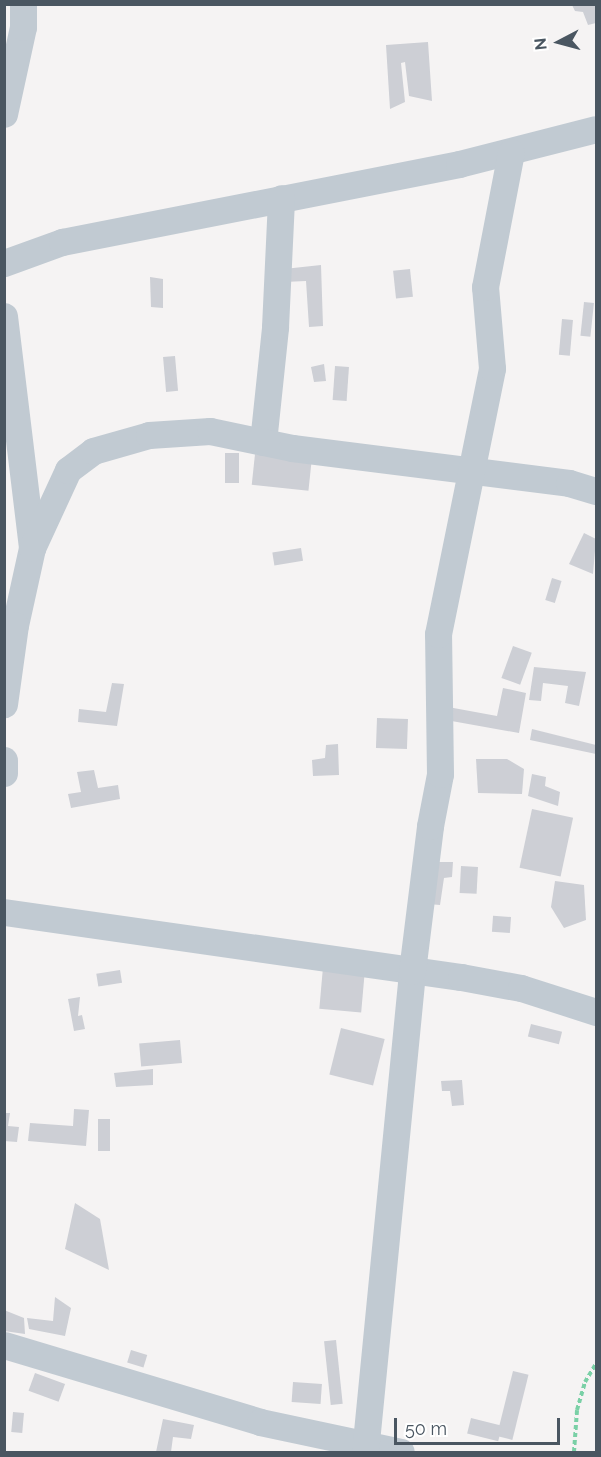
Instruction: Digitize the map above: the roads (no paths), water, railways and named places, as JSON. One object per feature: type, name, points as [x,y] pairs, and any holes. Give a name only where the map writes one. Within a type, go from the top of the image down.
[{"type":"street","points":[[4,114],[23,27],[23,4]]},
{"type":"street","points":[[4,263],[62,242],[511,152],[597,129]]},
{"type":"street","points":[[365,1448],[412,971],[430,826],[441,774],[438,634],[473,474],[492,368],[485,287],[511,152]]},
{"type":"street","points":[[263,442],[275,327],[281,198]]},
{"type":"street","points":[[4,316],[11,414],[24,469],[32,548]]},
{"type":"street","points":[[4,704],[10,625],[32,548],[68,470],[93,451],[149,435],[210,431],[263,442],[473,474],[569,483],[597,491]]},
{"type":"street","points":[[24,469],[68,470]]},
{"type":"street","points":[[4,760],[4,773]]},
{"type":"street","points":[[4,912],[521,988],[597,1012]]},
{"type":"street","points":[[4,1345],[260,1422],[365,1448],[401,1452]]}]
